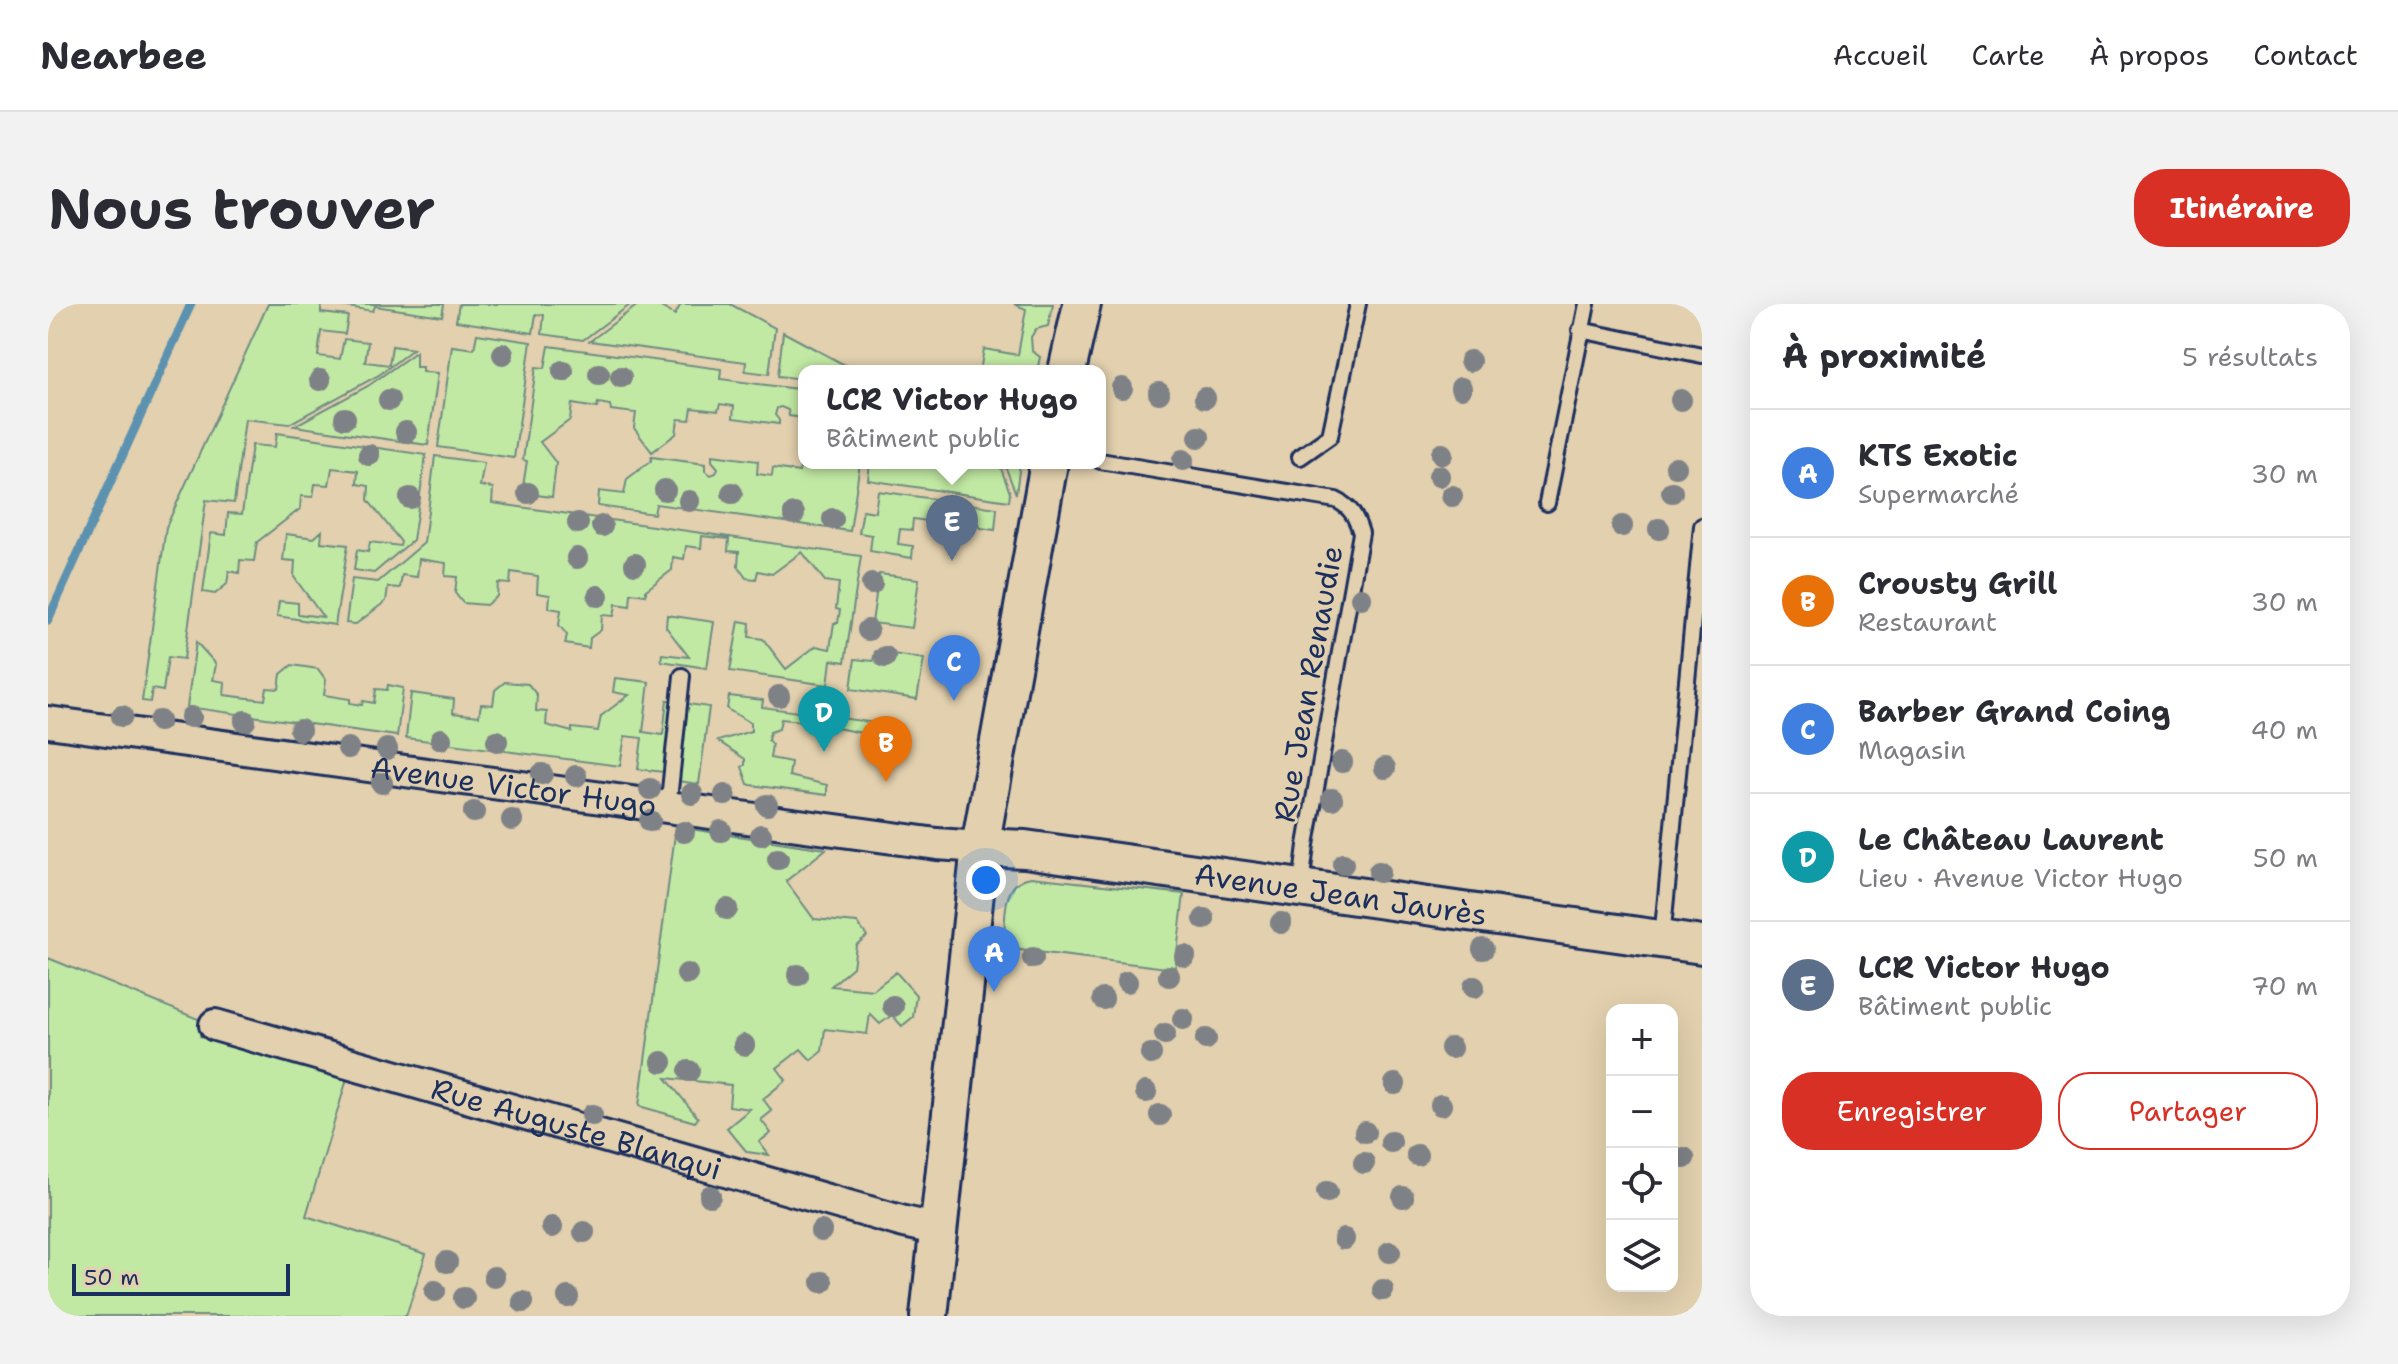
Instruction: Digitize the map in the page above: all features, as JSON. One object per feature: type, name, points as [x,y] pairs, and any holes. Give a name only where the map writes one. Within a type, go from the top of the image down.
[{"type":"street","points":[[1068,365],[1082,304]]},
{"type":"street","points":[[929,1316],[980,847],[1048,469]]},
{"type":"street","name":"Avenue Victor Hugo","points":[[48,722],[668,809],[980,847]]},
{"type":"street","name":"Avenue Jean Jaurès","points":[[980,847],[1025,849],[1301,886],[1702,945]]},
{"type":"street","name":"Rue Auguste Blanqui","points":[[215,1025],[940,1230]]},
{"type":"lane","points":[[1300,457],[1330,436],[1358,304]]},
{"type":"lane","points":[[1547,503],[1587,304]]},
{"type":"lane","points":[[1580,330],[1702,355]]},
{"type":"lane","name":"Rue Jean Renaudie","points":[[1106,462],[1336,500],[1346,504],[1355,515],[1361,533],[1301,886]]},
{"type":"lane","points":[[1662,939],[1702,526]]},
{"type":"lane","points":[[668,809],[682,676]]},
{"type":"green space","points":[[268,304],[321,304],[321,313],[348,316],[345,334],[321,331],[318,356],[340,359],[344,339],[368,342],[365,362],[389,365],[392,346],[413,349],[379,375],[289,424],[245,419],[234,503],[206,500],[184,659],[168,657],[163,691],[152,689],[150,702],[142,701],[166,527]]},
{"type":"green space","points":[[329,304],[444,304],[442,316],[375,306],[373,311]]},
{"type":"green space","points":[[459,304],[631,304],[583,340],[542,334],[544,315],[536,314],[533,333],[456,321]]},
{"type":"green space","points":[[639,304],[662,304],[661,307],[675,315],[681,304],[730,304],[775,328],[769,374],[745,371],[746,362],[590,341]]},
{"type":"green space","points":[[1014,304],[1053,304],[1048,326],[1036,329],[1031,337],[1032,351],[1040,357],[1038,365],[981,365],[984,349],[1018,355],[1026,309]]},
{"type":"green space","points":[[783,332],[845,365],[798,365],[798,378],[778,376]]},
{"type":"green space","points":[[477,334],[531,342],[514,458],[438,447],[452,346],[474,349]]},
{"type":"green space","points":[[549,346],[721,369],[720,379],[798,389],[798,417],[789,416],[788,410],[781,407],[777,408],[775,415],[779,424],[733,418],[734,406],[720,404],[718,411],[692,408],[690,420],[678,419],[676,434],[652,452],[634,428],[636,413],[611,410],[610,405],[598,403],[597,408],[572,404],[570,420],[540,442],[556,463],[552,497],[522,493],[527,461],[523,460],[536,367],[545,368]]},
{"type":"green space","points":[[416,352],[416,367],[422,367],[422,372],[438,373],[428,445],[294,426],[368,386]]},
{"type":"green space","points":[[277,433],[426,455],[413,540],[374,573],[354,570],[357,550],[368,552],[370,542],[400,546],[401,542],[368,500],[369,486],[357,484],[358,471],[332,468],[329,485],[315,484],[313,497],[301,496],[300,509],[257,542],[254,561],[240,560],[239,573],[229,571],[227,584],[215,594],[203,592],[211,533],[226,535],[228,513],[242,514],[252,445],[275,447]]},
{"type":"green space","points":[[712,455],[758,461],[757,474],[772,476],[773,468],[799,472],[800,469],[859,469],[850,531],[656,504],[654,514],[598,506],[599,491],[624,494],[627,479],[651,461],[651,457],[705,464],[705,471],[711,475],[718,468],[712,461]]},
{"type":"green space","points":[[435,456],[484,463],[480,486],[493,488],[492,503],[861,556],[845,662],[831,660],[828,685],[730,671],[739,621],[750,623],[749,637],[763,639],[786,669],[816,646],[830,649],[834,623],[838,623],[840,610],[836,609],[839,583],[825,581],[802,552],[772,574],[758,571],[756,579],[746,578],[738,566],[739,552],[728,551],[729,539],[702,536],[701,548],[686,546],[684,559],[673,557],[672,570],[646,590],[646,595],[631,593],[630,606],[616,604],[614,616],[602,615],[601,630],[590,638],[589,648],[565,644],[567,635],[559,625],[561,610],[549,608],[550,595],[537,593],[538,576],[511,572],[510,584],[498,583],[497,596],[486,605],[463,603],[455,593],[457,577],[445,576],[446,563],[419,559],[417,577],[402,575],[400,588],[388,587],[386,601],[356,624],[346,623],[352,579],[378,582],[424,543]]},
{"type":"green space","points":[[869,469],[1001,469],[1010,493],[1009,501],[868,480]]},
{"type":"green space","points":[[1006,469],[1019,469],[1016,494]]},
{"type":"green space","points":[[878,491],[997,508],[995,530],[981,528],[963,505],[952,503],[927,521],[913,519],[912,530],[900,529],[898,544],[913,546],[912,558],[870,551],[872,535],[859,533],[863,510],[875,512]]},
{"type":"green space","points":[[322,531],[321,542],[348,545],[335,625],[277,616],[279,601],[298,603],[298,614],[323,617],[294,577],[295,561],[283,560],[286,534],[314,538]]},
{"type":"green space","points":[[879,574],[919,579],[912,628],[872,623]]},
{"type":"green space","points":[[667,615],[714,622],[707,668],[661,661],[662,654],[689,657],[666,627]]},
{"type":"green space","points":[[196,642],[216,664],[213,680],[225,682],[224,695],[265,700],[267,688],[279,689],[281,674],[292,665],[318,669],[326,680],[324,695],[350,699],[350,703],[374,703],[376,689],[387,690],[388,685],[403,688],[397,736],[187,707]]},
{"type":"green space","points":[[875,651],[924,659],[917,699],[851,689],[855,659],[873,661]]},
{"type":"green space","points":[[615,678],[649,682],[643,732],[663,735],[667,700],[672,700],[664,772],[638,769],[642,738],[625,736],[620,766],[406,738],[411,693],[454,699],[453,713],[479,716],[481,704],[493,705],[495,690],[505,682],[528,684],[537,695],[536,711],[547,712],[546,725],[572,732],[572,728],[598,731],[601,716],[629,695],[613,692]]},
{"type":"green space","points":[[729,696],[763,700],[762,707],[883,724],[881,737],[781,719],[779,729],[770,732],[770,758],[791,762],[789,776],[827,785],[827,795],[751,785],[742,767],[745,759],[718,741],[751,731],[751,723],[727,709]]},
{"type":"green space","points":[[688,704],[709,707],[699,784],[678,781]]},
{"type":"green space","points":[[676,827],[826,849],[786,881],[814,919],[857,923],[867,936],[856,945],[853,967],[831,986],[873,990],[896,972],[916,995],[913,1017],[902,1026],[892,1015],[880,1024],[870,1014],[867,1034],[825,1029],[822,1051],[811,1060],[801,1049],[777,1068],[786,1080],[763,1099],[772,1111],[761,1120],[771,1133],[759,1142],[769,1155],[747,1152],[727,1128],[750,1109],[729,1106],[731,1085],[666,1078],[698,1118],[695,1122],[639,1106]]},
{"type":"green space","points":[[1031,877],[1184,894],[1175,969],[1004,948],[1009,895],[1021,880]]},
{"type":"green space","points":[[48,958],[203,1021],[200,1036],[347,1079],[306,1216],[426,1254],[406,1316],[48,1316]]},
{"type":"waterway","points":[[48,620],[191,304]]},
{"type":"place","name":"LCR Victor Hugo","points":[[952,561]]},
{"type":"place","name":"Barber Grand Coing","points":[[954,701]]},
{"type":"place","name":"Le Château Laurent","points":[[824,752]]},
{"type":"place","name":"Crousty Grill","points":[[886,782]]},
{"type":"place","name":"KTS Exotic","points":[[994,992]]}]
